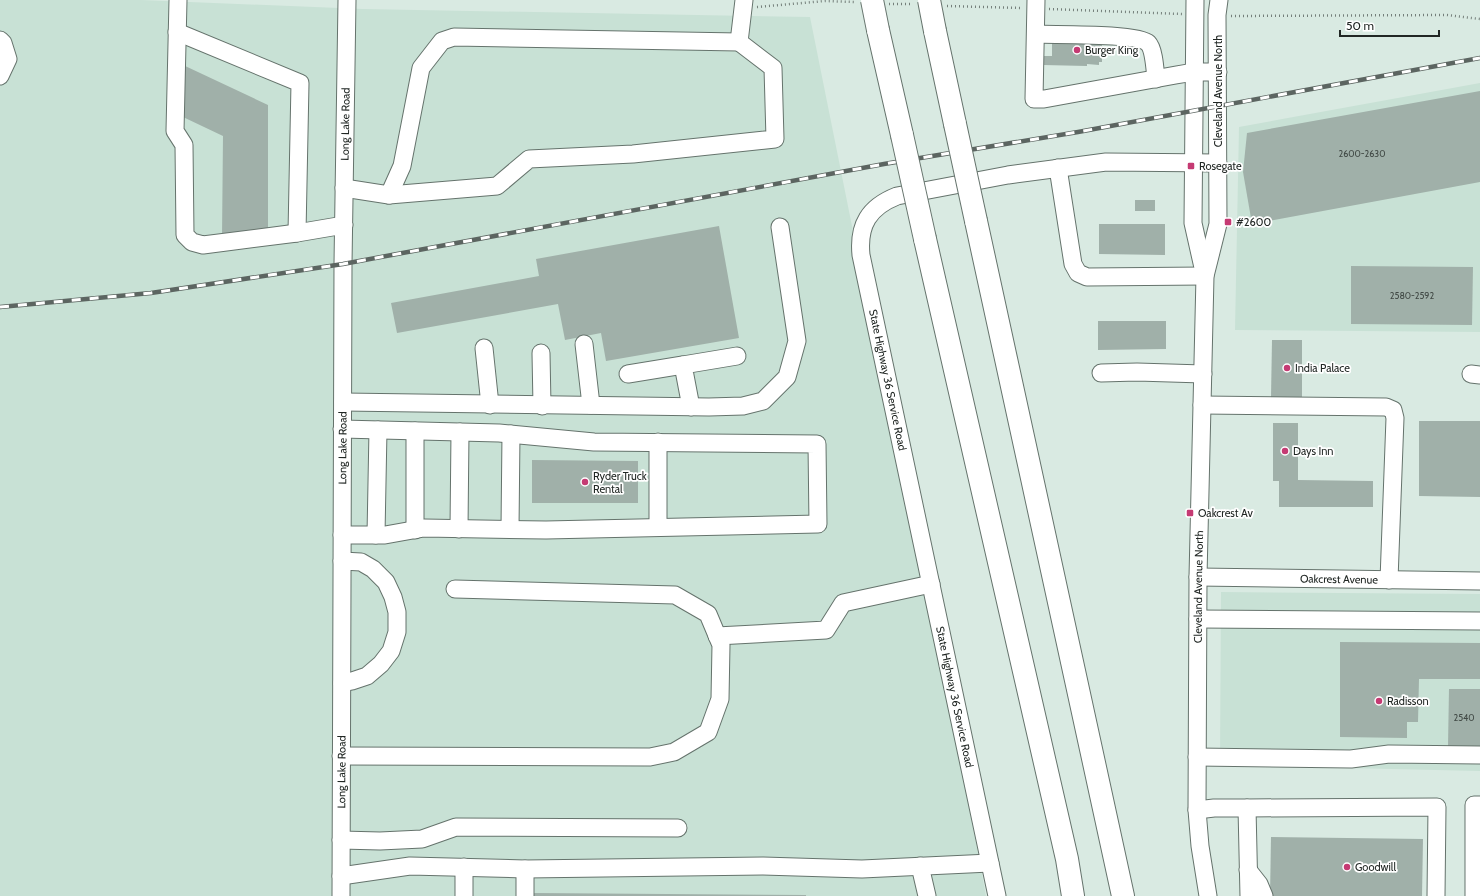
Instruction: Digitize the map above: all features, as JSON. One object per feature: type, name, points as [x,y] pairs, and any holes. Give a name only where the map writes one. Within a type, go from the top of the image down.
[{"type":"highway","points":[[874,2],[878,30],[925,239],[1067,859],[1073,896]]},
{"type":"highway","points":[[930,3],[1123,896]]},
{"type":"street","points":[[178,0],[176,131],[184,145],[185,235],[192,242],[203,245],[297,233],[344,225]]},
{"type":"street","name":"Long Lake Road","points":[[341,896],[342,402],[347,0]]},
{"type":"street","name":"Cleveland Avenue North","points":[[1195,0],[1194,223],[1205,276]]},
{"type":"street","name":"Cleveland Avenue North","points":[[1208,896],[1200,846],[1197,810],[1196,757],[1198,577],[1205,276],[1218,224],[1217,15],[1219,0]]},
{"type":"street","points":[[739,42],[744,4]]},
{"type":"street","points":[[1036,4],[1034,99],[1044,99],[1194,72],[1218,72]]},
{"type":"street","points":[[177,32],[300,83],[297,233]]},
{"type":"street","points":[[1036,34],[1104,36],[1144,40],[1150,44],[1154,58],[1156,79]]},
{"type":"street","points":[[344,188],[390,195],[497,186],[529,159],[633,154],[775,139],[773,68],[739,42],[454,37],[442,41],[421,68],[402,166],[390,195]]},
{"type":"street","points":[[0,40],[5,46],[8,59],[0,76]]},
{"type":"street","name":"State Highway 36 Service Road","points":[[997,896],[862,255],[860,242],[862,230],[867,218],[875,208],[885,201],[897,196],[1008,175],[1106,162],[1218,163]]},
{"type":"street","points":[[1058,168],[1073,264],[1078,273],[1088,277],[1205,276]]},
{"type":"street","points":[[342,402],[691,407],[742,406],[763,401],[787,377],[797,342],[780,227]]},
{"type":"street","points":[[584,344],[591,405]]},
{"type":"street","points":[[484,348],[490,405]]},
{"type":"street","points":[[541,353],[542,406]]},
{"type":"street","points":[[628,374],[737,356]]},
{"type":"street","points":[[683,365],[691,407]]},
{"type":"street","points":[[1101,373],[1137,372],[1203,374]]},
{"type":"street","points":[[1202,405],[1386,407],[1393,410],[1395,418],[1389,580]]},
{"type":"street","points":[[342,429],[511,434],[594,442],[817,444],[818,524],[510,529],[424,528],[385,535],[342,536]]},
{"type":"street","points":[[376,535],[378,430]]},
{"type":"street","points":[[415,431],[415,530]]},
{"type":"street","points":[[459,529],[460,432]]},
{"type":"street","points":[[510,529],[511,434]]},
{"type":"street","points":[[658,442],[658,527]]},
{"type":"street","points":[[342,561],[362,562],[373,569],[386,582],[393,597],[397,612],[396,632],[391,650],[381,664],[367,676],[342,683]]},
{"type":"street","name":"Oakcrest Avenue","points":[[1198,577],[1480,581]]},
{"type":"street","points":[[717,636],[826,630],[843,603],[931,584]]},
{"type":"street","points":[[341,756],[650,757],[674,752],[708,732],[720,699],[721,645],[708,614],[675,595],[455,589]]},
{"type":"street","points":[[1198,619],[1480,621]]},
{"type":"street","points":[[1196,757],[1351,759],[1389,754],[1480,755]]},
{"type":"street","points":[[1474,896],[1474,804],[1480,804]]},
{"type":"street","points":[[1197,810],[1214,808],[1437,806],[1436,896]]},
{"type":"street","points":[[1247,808],[1249,896]]},
{"type":"street","points":[[341,840],[380,841],[422,839],[456,827],[678,828]]},
{"type":"street","points":[[341,876],[410,866],[525,869],[763,866],[862,869],[990,863]]},
{"type":"street","points":[[920,866],[926,896]]},
{"type":"street","points":[[464,867],[464,896]]},
{"type":"street","points":[[524,896],[525,869]]},
{"type":"street","points":[[1248,870],[1259,884],[1264,896]]},
{"type":"path","points":[[744,4],[825,1],[1036,4],[1179,14]]},
{"type":"path","points":[[1237,17],[1447,15],[1480,19]]},
{"type":"shaded area","points":[[0,0],[141,0],[363,9],[810,17],[986,896],[0,896]]},
{"type":"shaded area","points":[[1480,83],[1480,332],[1235,330],[1239,127]]},
{"type":"shaded area","points":[[1221,592],[1480,594],[1480,771],[1220,765]]},
{"type":"building","name":"Burger King","points":[[1072,39],[1102,44],[1102,62],[1099,62],[1099,65],[1087,64],[1087,66],[1043,65],[1043,56],[1052,56],[1052,43],[1072,43]]},
{"type":"building","points":[[183,65],[268,105],[268,228],[222,237],[223,136],[183,117]]},
{"type":"building","points":[[1480,91],[1480,182],[1252,224],[1243,172],[1247,133]]},
{"type":"building","points":[[1135,200],[1155,200],[1155,211],[1135,211]]},
{"type":"building","points":[[1099,224],[1165,224],[1165,255],[1099,254]]},
{"type":"building","points":[[719,226],[739,338],[606,361],[601,333],[565,340],[558,304],[397,333],[391,303],[539,276],[536,259]]},
{"type":"building","points":[[1351,266],[1473,267],[1472,325],[1351,324]]},
{"type":"building","points":[[1098,321],[1166,321],[1166,349],[1098,350]]},
{"type":"building","name":"India Palace","points":[[1272,340],[1302,340],[1302,397],[1271,397]]},
{"type":"building","points":[[1419,421],[1480,421],[1480,497],[1419,496]]},
{"type":"building","name":"Days Inn","points":[[1273,423],[1298,423],[1298,480],[1373,481],[1373,507],[1279,507],[1279,481],[1273,481]]},
{"type":"building","name":"Ryder Truck Rental","points":[[532,460],[638,461],[638,503],[532,503]]},
{"type":"building","name":"Radisson","points":[[1340,642],[1480,643],[1480,679],[1419,679],[1418,722],[1407,722],[1407,738],[1340,737]]},
{"type":"building","name":"Radisson","points":[[1449,689],[1480,689],[1480,746],[1448,746]]},
{"type":"building","name":"Goodwill","points":[[1271,837],[1423,839],[1422,896],[1270,896]]},
{"type":"building","points":[[534,893],[806,895],[806,896],[534,896]]},
{"type":"railway","points":[[0,307],[151,293],[343,264],[884,164],[1078,132],[1480,58]]},
{"type":"place","name":"Burger King","points":[[1077,50]]},
{"type":"place","name":"Rosegate","points":[[1191,166]]},
{"type":"place","name":"#2600","points":[[1228,222]]},
{"type":"place","name":"India Palace","points":[[1287,368]]},
{"type":"place","name":"Days Inn","points":[[1285,451]]},
{"type":"place","name":"Ryder Truck Rental","points":[[585,482]]},
{"type":"place","name":"Oakcrest Av","points":[[1190,513]]},
{"type":"place","name":"Radisson","points":[[1379,701]]},
{"type":"place","name":"Goodwill","points":[[1347,867]]}]
